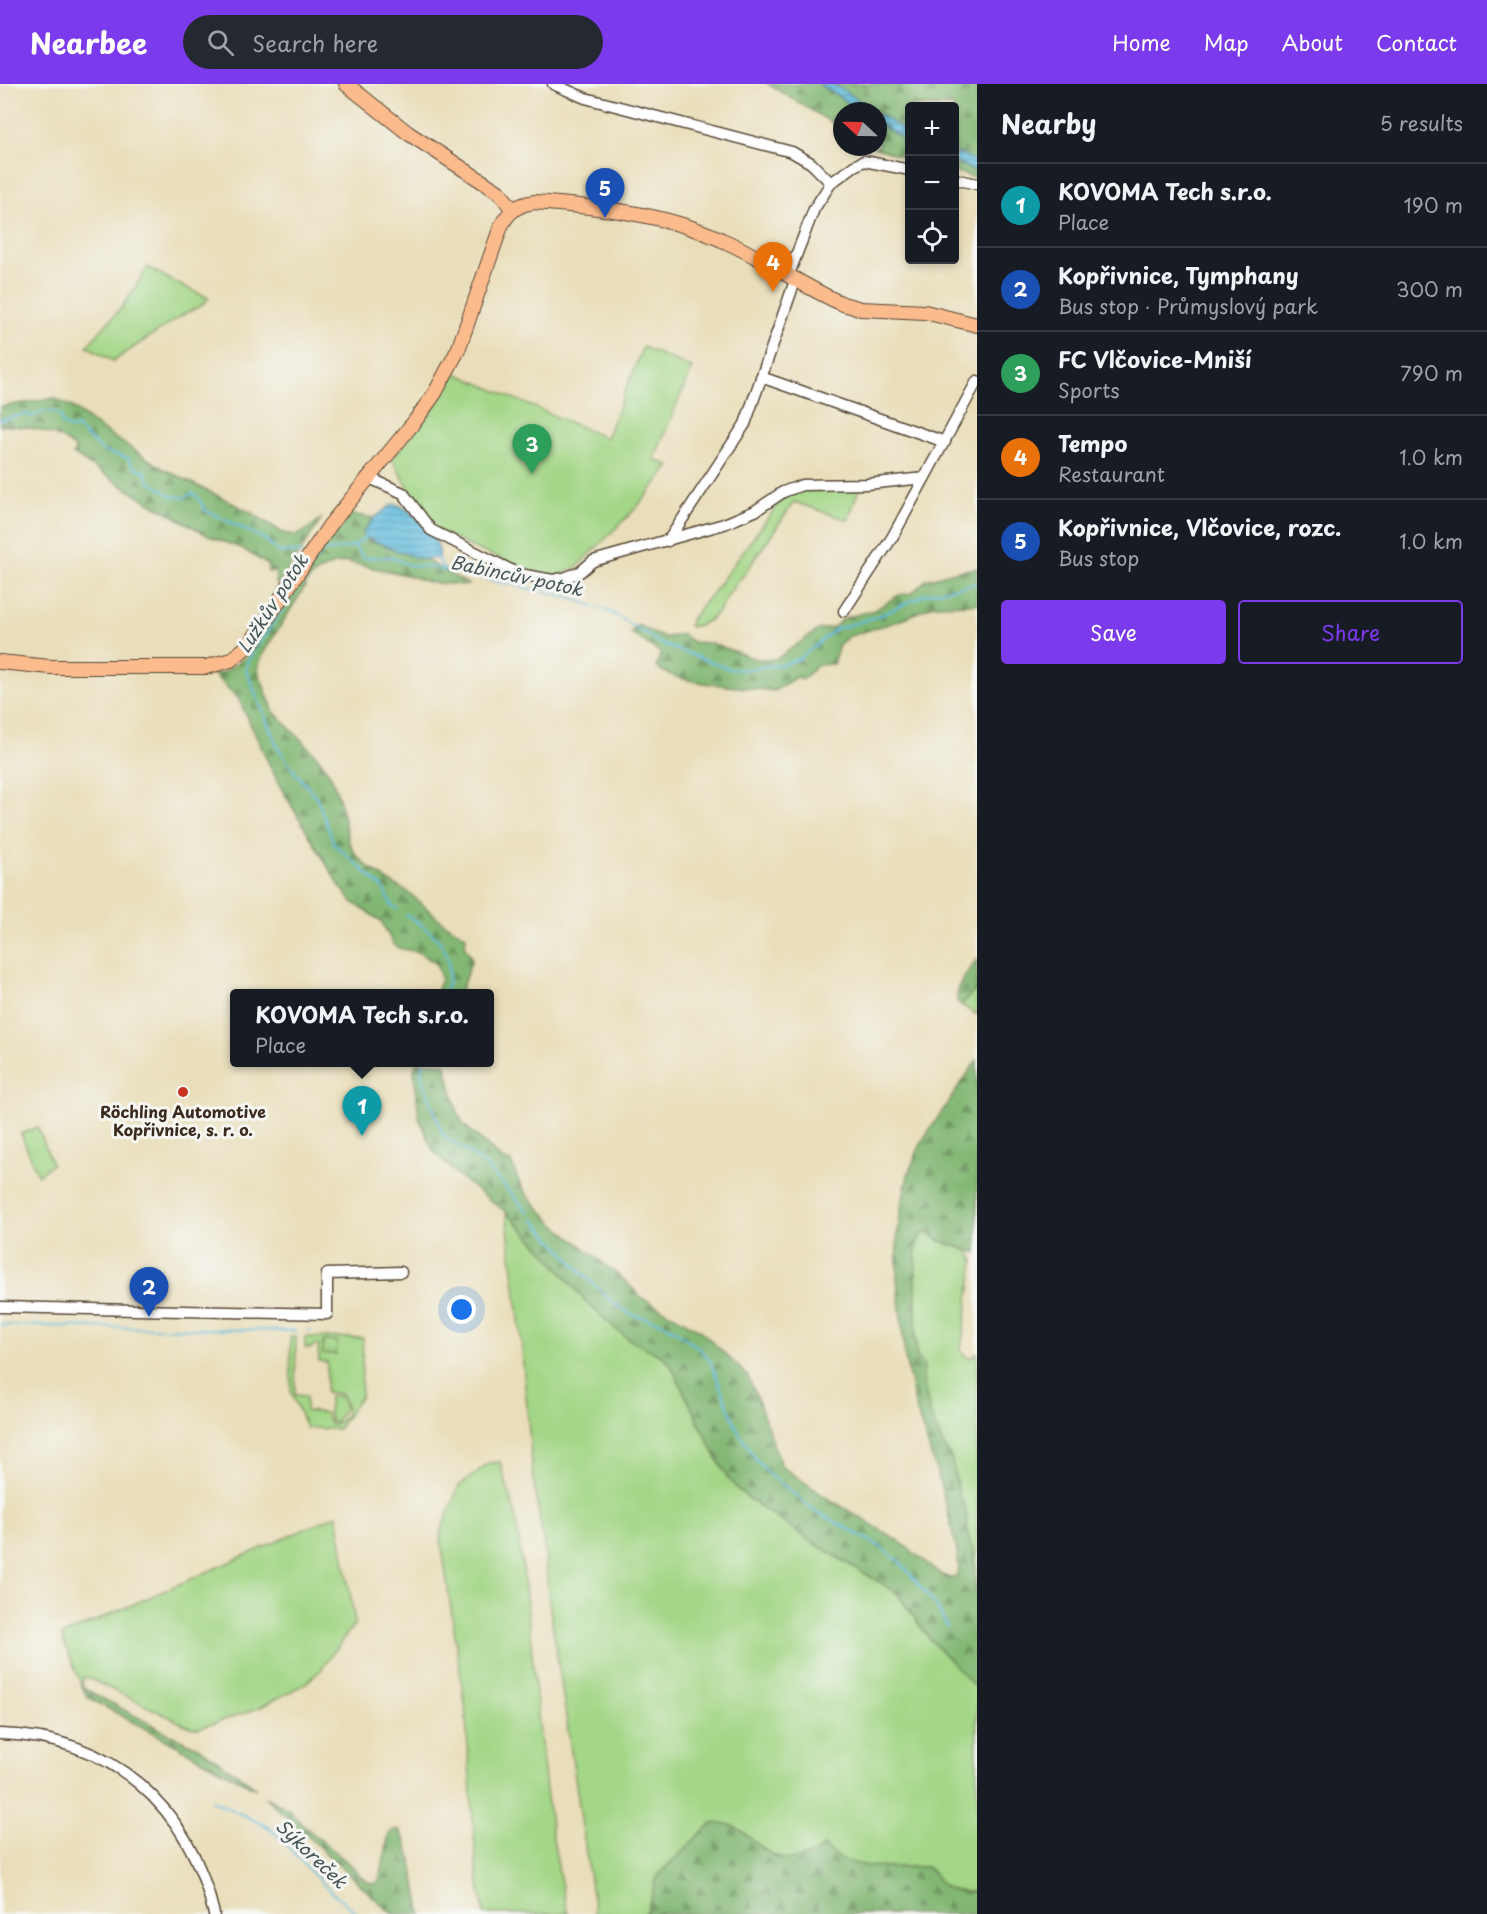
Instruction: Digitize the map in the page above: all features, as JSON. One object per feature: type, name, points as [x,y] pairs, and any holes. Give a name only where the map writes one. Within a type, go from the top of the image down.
[{"type":"main road","points":[[346,84],[408,133],[500,193],[513,210]]},
{"type":"main road","points":[[0,662],[50,667],[187,668],[210,667],[227,662],[240,654],[330,525],[435,393],[458,350],[501,226],[513,210],[524,204],[535,202],[606,208],[651,217],[721,239],[834,300],[852,307],[925,312],[977,324]]},
{"type":"street","points":[[553,84],[585,98],[792,152],[811,163],[831,183]]},
{"type":"street","points":[[668,541],[745,424],[814,209],[831,183],[854,165],[864,161],[905,169]]},
{"type":"street","points":[[959,179],[977,184]]},
{"type":"street","points":[[761,377],[945,442]]},
{"type":"street","points":[[844,611],[893,536],[977,381]]},
{"type":"street","points":[[368,477],[403,493],[431,530],[527,576],[553,580],[580,572],[593,561],[709,530],[762,507],[789,489],[802,485],[867,484],[924,478]]},
{"type":"street","points":[[0,1307],[196,1308],[327,1314],[327,1274],[401,1272]]},
{"type":"street","points":[[0,1734],[43,1738],[78,1747],[122,1770],[142,1786],[160,1805],[191,1850],[214,1914]]},
{"type":"green space","points":[[768,84],[819,84],[847,102],[833,102],[833,124]]},
{"type":"green space","points":[[834,84],[977,84],[977,161],[959,154],[959,102],[905,102],[905,131],[887,119],[887,102],[861,102]]},
{"type":"green space","points":[[887,129],[905,140],[905,158],[887,152]]},
{"type":"green space","points":[[959,164],[977,172],[977,178],[959,173]]},
{"type":"green space","points":[[148,267],[209,298],[201,306],[184,314],[113,361],[87,346],[122,307]]},
{"type":"green space","points":[[643,347],[692,368],[654,459],[670,466],[637,507],[578,566],[563,574],[549,577],[476,549],[432,528],[392,459],[428,415],[455,373],[606,438]]},
{"type":"green space","points":[[54,398],[72,407],[104,431],[162,468],[250,512],[283,533],[296,535],[302,533],[322,518],[277,587],[275,571],[268,572],[268,565],[243,549],[209,536],[135,494],[73,454],[76,449],[60,438],[41,430],[0,426],[0,407]]},
{"type":"green space","points":[[860,486],[848,520],[794,502],[717,613],[702,624],[691,627],[689,625],[782,499],[796,490]]},
{"type":"green space","points":[[345,513],[374,518],[364,532],[367,540],[424,559],[469,585],[432,583],[347,562],[334,564],[311,577],[265,650],[258,666],[274,712],[317,756],[331,776],[339,798],[349,842],[356,855],[390,882],[407,891],[445,924],[466,936],[465,946],[472,959],[461,989],[438,989],[441,978],[436,963],[418,952],[398,948],[393,944],[381,921],[352,902],[339,885],[278,783],[238,698],[213,674],[225,672],[247,656]]},
{"type":"green space","points":[[977,568],[977,604],[933,605],[901,620],[850,636],[839,644],[833,664],[817,665],[802,680],[798,676],[774,691],[696,682],[667,673],[656,667],[661,653],[631,633],[637,625],[664,638],[682,634],[693,642],[711,643],[756,659],[776,659],[818,630],[834,627],[844,618],[875,610],[899,595],[912,593],[926,580]]},
{"type":"green space","points":[[977,959],[977,988],[961,1005],[957,1001],[958,989]]},
{"type":"green space","points":[[977,988],[977,1015],[961,1005]]},
{"type":"green space","points":[[977,1060],[977,1253],[941,1241],[929,1233],[922,1234],[916,1246],[916,1355],[924,1367],[923,1381],[930,1413],[942,1443],[951,1457],[959,1496],[965,1506],[969,1539],[974,1553],[974,1585],[977,1596],[977,1689],[929,1638],[896,1592],[810,1541],[739,1491],[717,1459],[665,1358],[627,1338],[617,1330],[587,1303],[543,1250],[506,1212],[457,1175],[433,1150],[419,1118],[414,1071],[415,1067],[446,1067],[463,1124],[502,1159],[511,1162],[527,1195],[553,1223],[622,1278],[642,1298],[700,1330],[747,1375],[781,1466],[829,1499],[899,1541],[942,1575],[950,1578],[956,1576],[959,1568],[956,1546],[939,1479],[916,1409],[905,1357],[897,1279],[897,1235],[902,1202],[908,1175],[924,1138]]},
{"type":"green space","points":[[38,1127],[52,1164],[38,1175],[21,1134]]},
{"type":"green space","points":[[506,1212],[543,1250],[587,1303],[637,1343],[665,1358],[728,1478],[748,1498],[810,1541],[896,1592],[929,1638],[977,1689],[977,1892],[948,1888],[926,1867],[858,1864],[834,1855],[824,1846],[811,1855],[793,1860],[784,1859],[768,1852],[731,1825],[711,1824],[660,1873],[646,1914],[595,1914],[533,1477],[520,1328]]},
{"type":"green space","points":[[928,1233],[941,1241],[969,1251],[974,1261],[961,1349],[966,1357],[971,1358],[977,1353],[977,1596],[974,1585],[974,1553],[969,1539],[965,1506],[959,1496],[951,1457],[942,1443],[930,1413],[923,1381],[924,1367],[916,1355],[916,1246],[920,1235]]},
{"type":"green space","points":[[290,1337],[296,1337],[295,1395],[306,1396],[306,1411],[326,1413],[330,1424],[334,1425],[345,1415],[345,1403],[341,1394],[326,1392],[327,1362],[319,1361],[318,1345],[305,1348],[305,1337],[363,1338],[361,1396],[338,1429],[306,1428],[291,1392]]},
{"type":"green space","points":[[323,1341],[337,1341],[336,1354],[323,1354]]},
{"type":"green space","points":[[329,1396],[340,1396],[345,1407],[335,1423],[331,1422],[329,1413]]},
{"type":"green space","points":[[500,1462],[516,1519],[529,1618],[543,1767],[568,1914],[484,1914],[476,1865],[465,1705],[440,1534],[459,1486],[489,1463]]},
{"type":"green space","points":[[337,1515],[355,1623],[320,1671],[305,1684],[259,1708],[200,1728],[192,1728],[86,1677],[83,1678],[82,1686],[61,1636]]},
{"type":"green space","points":[[82,1686],[171,1735],[198,1747],[256,1789],[87,1697]]},
{"type":"green space","points":[[265,1797],[290,1810],[304,1826],[352,1866],[360,1876],[374,1884],[380,1879],[389,1834],[394,1830],[400,1830],[411,1860],[422,1914],[392,1914]]},
{"type":"green space","points":[[716,1823],[729,1824],[768,1852],[779,1857],[792,1859],[809,1856],[824,1846],[833,1854],[858,1864],[926,1867],[948,1888],[977,1892],[977,1914],[646,1914],[660,1873],[706,1828]]},
{"type":"water","points":[[819,84],[834,84],[861,102],[847,102]]},
{"type":"water","points":[[887,119],[905,131],[905,140],[887,129]]},
{"type":"water","points":[[959,154],[977,161],[977,172],[959,164]]},
{"type":"water","points":[[393,504],[408,510],[424,525],[436,543],[439,558],[424,559],[411,556],[364,537],[363,532],[374,518]]},
{"type":"waterway","name":"Babincův potok","points":[[0,420],[26,414],[33,417],[46,411],[56,413],[60,415],[62,424],[72,429],[77,427],[102,451],[128,458],[133,467],[145,471],[148,481],[172,496],[184,498],[192,493],[197,496],[205,510],[266,540],[278,552],[303,553]]},
{"type":"waterway","points":[[354,546],[367,536]]},
{"type":"waterway","name":"Babincův potok","points":[[319,553],[354,546],[364,558],[391,557],[409,565],[435,568],[569,597],[612,613],[662,644],[730,669],[741,670],[785,664],[800,658],[836,629],[879,616],[926,594],[977,583]]},
{"type":"waterway","name":"Lužkův potok","points":[[321,552],[247,662],[246,670],[277,746],[317,798],[334,844],[383,888],[392,906],[397,909]]},
{"type":"waterway","points":[[437,557],[444,570]]},
{"type":"waterway","name":"Lužkův potok","points":[[406,915],[428,930],[443,946],[449,967],[446,989]]},
{"type":"waterway","name":"Lužkův potok","points":[[423,1067],[421,1073],[442,1133],[486,1166],[528,1212]]},
{"type":"waterway","name":"Lužkův potok","points":[[533,1219],[610,1300],[630,1314],[659,1322],[675,1330],[702,1351],[710,1361],[737,1429],[756,1460],[771,1476],[817,1512],[879,1546],[900,1562],[936,1605],[947,1627]]},
{"type":"waterway","points":[[0,1325],[296,1331]]},
{"type":"waterway","name":"Sýkoreček","points":[[212,1800],[270,1828],[326,1887],[358,1914]]},
{"type":"place","name":"Kopřivnice, Vlčovice, rozc.","points":[[605,218]]},
{"type":"place","name":"Tempo","points":[[773,292]]},
{"type":"place","name":"FC Vlčovice-Mniší","points":[[532,474]]},
{"type":"place","name":"Röchling Automotive Kopřivnice, s. r. o.","points":[[183,1092]]},
{"type":"place","name":"KOVOMA Tech s.r.o.","points":[[362,1136]]},
{"type":"place","name":"Kopřivnice, Tymphany","points":[[149,1317]]}]
